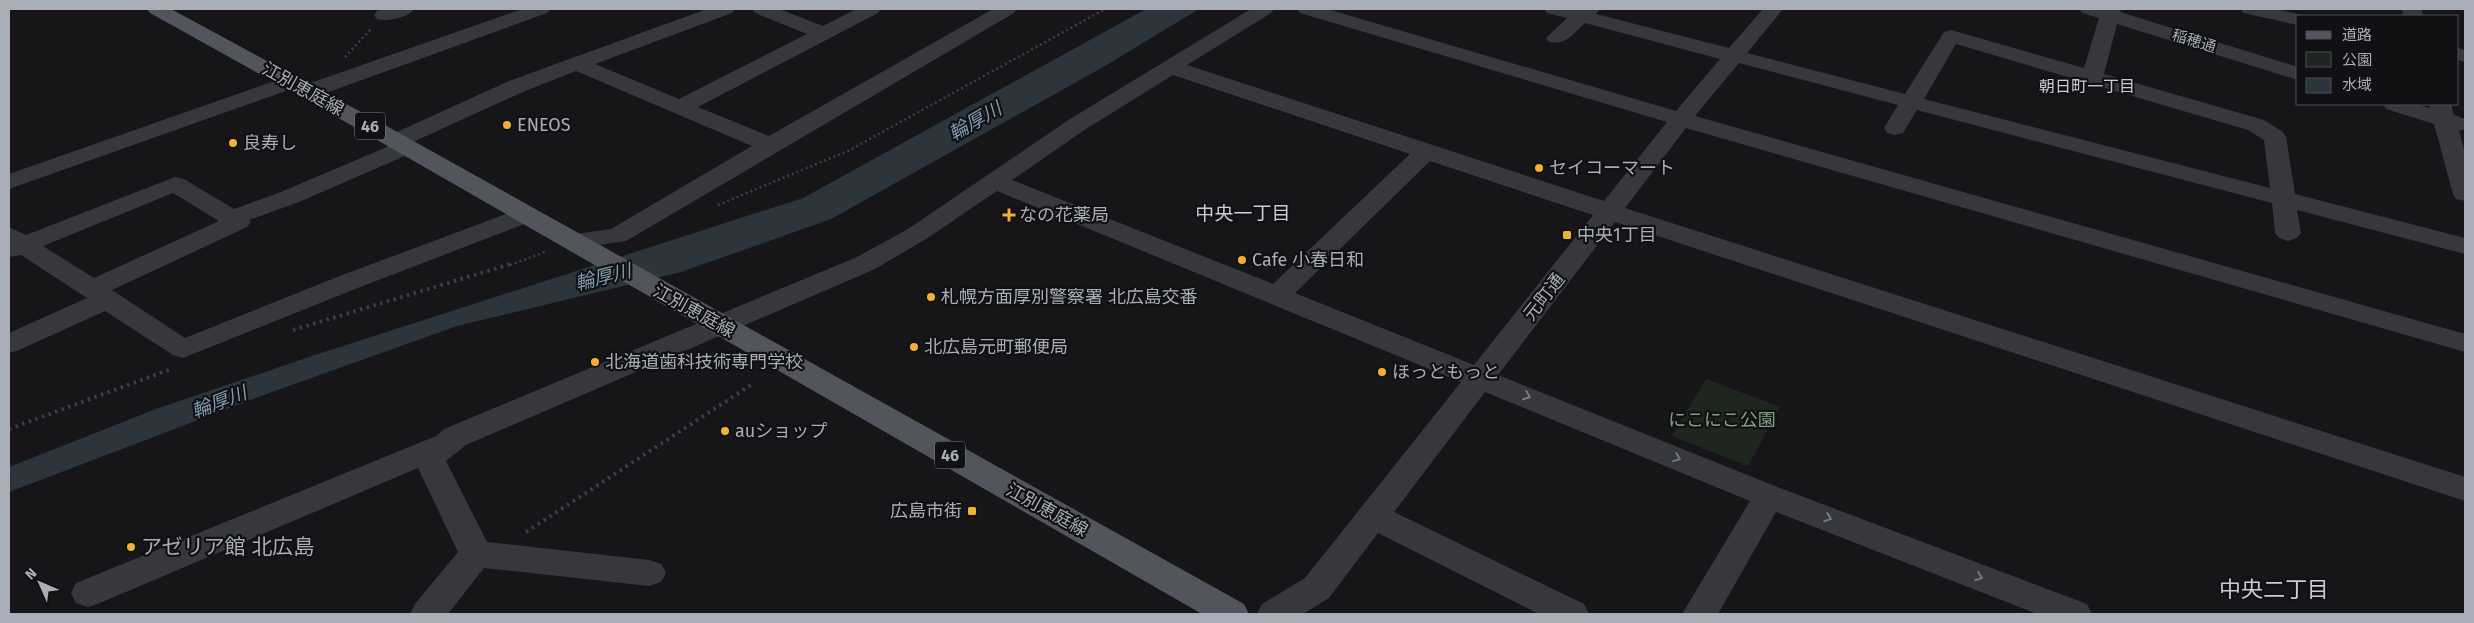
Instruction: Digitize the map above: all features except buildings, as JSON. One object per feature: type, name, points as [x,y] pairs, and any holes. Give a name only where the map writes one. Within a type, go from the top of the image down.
[{"type":"main road","name":"江別恵庭線","points":[[157,9],[401,144],[1231,614]]},
{"type":"street","points":[[385,12],[404,9]]},
{"type":"street","points":[[9,182],[540,9]]},
{"type":"street","points":[[230,218],[290,197],[517,86],[725,9]]},
{"type":"street","points":[[762,9],[823,33]]},
{"type":"street","points":[[680,107],[871,9]]},
{"type":"street","points":[[576,244],[617,236],[770,145],[1007,9]]},
{"type":"street","points":[[483,555],[429,458],[455,437],[866,264],[917,234],[1078,124],[1264,9]]},
{"type":"street","points":[[1307,9],[1681,119],[2465,343]]},
{"type":"street","points":[[1554,9],[1586,12],[1734,55],[2465,246]]},
{"type":"street","name":"元町通","points":[[1313,601],[1373,516],[1681,119],[1773,9]]},
{"type":"street","name":"稲穂通","points":[[2090,9],[2111,12],[2296,73]]},
{"type":"street","points":[[2257,10],[2296,19]]},
{"type":"street","points":[[1556,38],[1586,12]]},
{"type":"street","points":[[2092,78],[2111,12]]},
{"type":"street","points":[[1895,128],[1951,36],[2256,125],[2275,137],[2288,233]]},
{"type":"street","points":[[577,64],[770,145]]},
{"type":"street","points":[[1171,67],[1426,152],[2465,489]]},
{"type":"street","points":[[2399,105],[2450,116],[2465,194]]},
{"type":"street","points":[[1276,297],[1426,152]]},
{"type":"street","points":[[994,180],[1276,297],[1482,377],[1769,496],[2074,614]]},
{"type":"street","points":[[9,344],[238,222],[175,184],[14,243]]},
{"type":"street","points":[[14,243],[184,349],[346,283],[526,215]]},
{"type":"street","points":[[88,592],[446,444]]},
{"type":"street","points":[[1700,614],[1769,496]]},
{"type":"street","points":[[1373,516],[1571,614]]},
{"type":"street","points":[[483,555],[649,574]]},
{"type":"street","points":[[428,614],[483,555]]},
{"type":"street","points":[[1275,614],[1313,601]]},
{"type":"path","points":[[717,205],[850,150],[1104,9]]},
{"type":"path","points":[[340,62],[385,12]]},
{"type":"path","points":[[285,332],[484,274],[576,244]]},
{"type":"path","points":[[9,429],[174,368]]},
{"type":"path","points":[[483,555],[754,383]]},
{"type":"green space","name":"にこにこ公園","points":[[1706,379],[1780,407],[1748,466],[1672,436]]},
{"type":"water","name":"輪厚川","points":[[1146,9],[1199,9],[1105,66],[831,219],[681,272],[457,326],[272,392],[9,492],[9,467],[156,409],[315,355],[803,198]]},
{"type":"place","name":"ENEOS","points":[[507,125]]},
{"type":"place","name":"良寿し","points":[[233,143]]},
{"type":"place","name":"セイコーマート","points":[[1539,168]]},
{"type":"place","name":"なの花薬局","points":[[1009,215]]},
{"type":"place","name":"中央1丁目","points":[[1567,235]]},
{"type":"place","name":"Cafe 小春日和","points":[[1242,260]]},
{"type":"place","name":"札幌方面厚別警察署 北広島交番","points":[[931,297]]},
{"type":"place","name":"北広島元町郵便局","points":[[914,347]]},
{"type":"place","name":"北海道歯科技術専門学校","points":[[595,362]]},
{"type":"place","name":"ほっともっと","points":[[1382,372]]},
{"type":"place","name":"auショップ","points":[[725,431]]},
{"type":"place","name":"広島市街","points":[[972,511]]},
{"type":"place","name":"アゼリア館 北広島","points":[[131,547]]},
{"type":"district","name":"朝日町一丁目","points":[[2087,86]]},
{"type":"district","name":"中央一丁目","points":[[1243,213]]},
{"type":"district","name":"中央二丁目","points":[[2274,589]]}]
